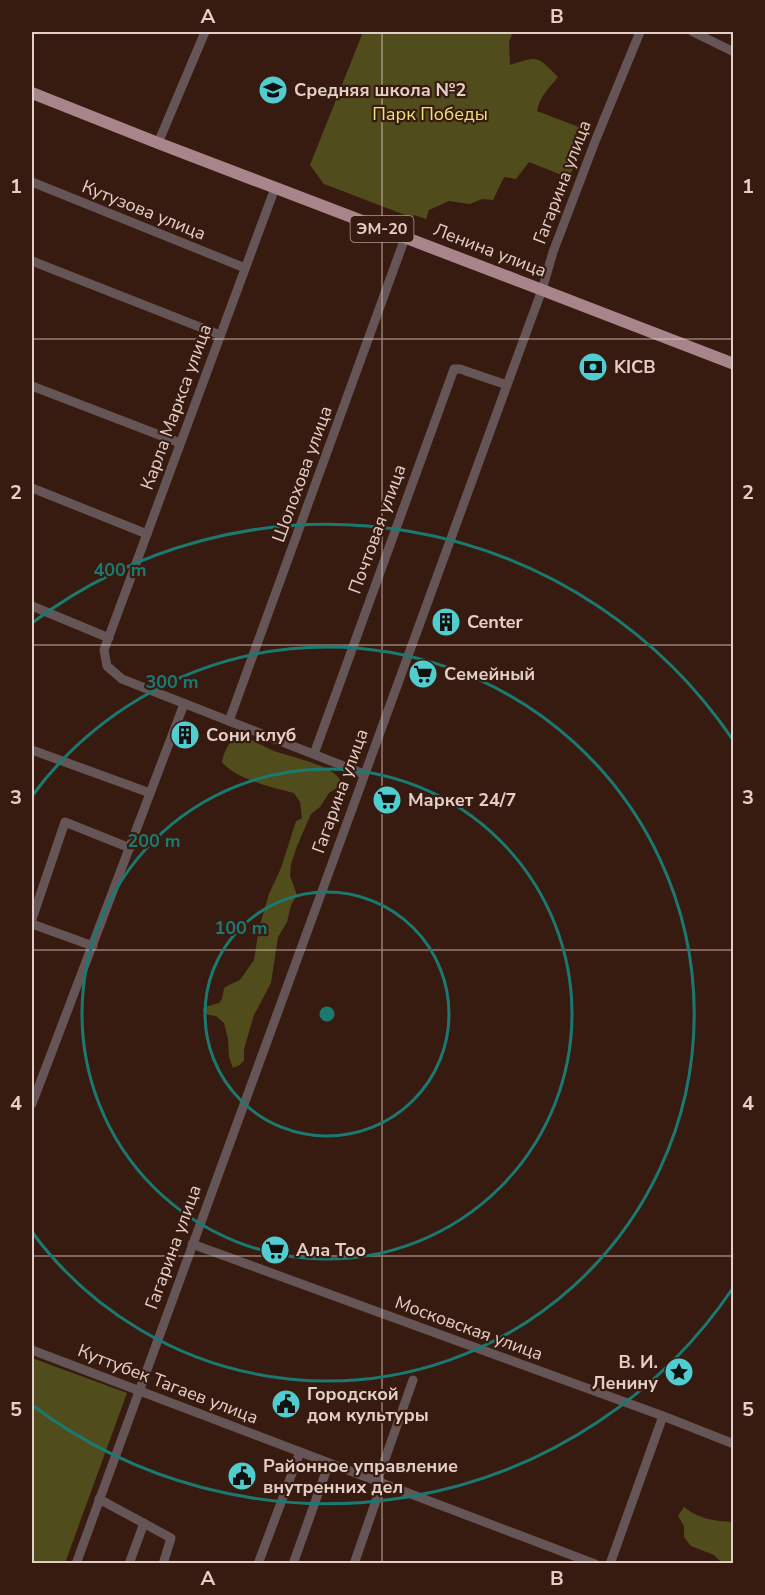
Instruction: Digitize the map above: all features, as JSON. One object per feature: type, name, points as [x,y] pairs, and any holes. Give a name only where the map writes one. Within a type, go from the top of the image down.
[{"type":"main road","name":"Ленина улица","points":[[32,93],[734,364]]},
{"type":"street","points":[[158,143],[205,32]]},
{"type":"street","name":"Гагарина улица","points":[[76,1563],[542,290],[553,252],[640,32]]},
{"type":"street","points":[[693,32],[734,52]]},
{"type":"street","name":"Кутузова улица","points":[[32,182],[245,268]]},
{"type":"street","name":"Карла Маркса улица","points":[[184,704],[122,679],[107,666],[104,650],[275,188]]},
{"type":"street","name":"Шолохова улица","points":[[229,721],[405,238]]},
{"type":"street","points":[[32,261],[219,335]]},
{"type":"street","name":"Почтовая улица","points":[[314,754],[454,369],[507,385]]},
{"type":"street","points":[[32,386],[180,443]]},
{"type":"street","points":[[32,488],[147,534]]},
{"type":"street","points":[[32,606],[109,638]]},
{"type":"street","points":[[32,1104],[184,704],[364,774]]},
{"type":"street","points":[[32,750],[150,794]]},
{"type":"street","points":[[32,919],[65,822],[130,848]]},
{"type":"street","points":[[32,924],[93,946]]},
{"type":"street","points":[[32,1073],[41,1077]]},
{"type":"street","name":"Московская улица","points":[[192,1244],[734,1444]]},
{"type":"street","name":"Куттубек Тагаев улица","points":[[32,1350],[596,1563]]},
{"type":"street","points":[[354,1563],[379,1492],[379,1476],[413,1380]]},
{"type":"street","points":[[610,1563],[663,1416]]},
{"type":"street","points":[[258,1563],[300,1452]]},
{"type":"street","points":[[293,1563],[329,1463]]},
{"type":"street","points":[[99,1499],[171,1538],[163,1563]]},
{"type":"street","points":[[129,1563],[144,1523]]},
{"type":"green space","name":"Парк Победы","points":[[363,32],[513,32],[509,42],[510,65],[537,59],[558,77],[542,97],[537,111],[589,131],[569,178],[529,162],[516,179],[505,177],[503,179],[493,200],[482,199],[470,204],[449,201],[429,210],[426,219],[414,215],[413,218],[324,184],[310,165]]},
{"type":"green space","points":[[239,734],[274,751],[322,766],[337,776],[341,782],[311,814],[297,846],[290,876],[297,895],[291,905],[287,922],[278,937],[271,983],[254,1015],[244,1049],[244,1060],[233,1068],[224,1023],[216,1016],[204,1014],[203,1009],[219,1003],[224,988],[240,980],[254,960],[259,928],[269,894],[281,868],[296,821],[302,818],[300,802],[294,793],[245,778],[222,762],[228,746]]},
{"type":"green space","points":[[32,1358],[127,1393],[65,1563],[32,1563]]},
{"type":"green space","points":[[684,1507],[707,1519],[733,1522],[733,1563],[722,1563],[714,1555],[691,1546],[684,1537],[684,1526],[678,1516]]},
{"type":"place","name":"Средняя школа №2","points":[[273,90]]},
{"type":"place","name":"KICB","points":[[593,367]]},
{"type":"place","name":"Center","points":[[446,622]]},
{"type":"place","name":"Семейный","points":[[423,674]]},
{"type":"place","name":"Сони клуб","points":[[185,735]]},
{"type":"place","name":"Маркет 24/7","points":[[387,800]]},
{"type":"place","name":"Ала Тоо","points":[[275,1250]]},
{"type":"place","name":"В. И. Ленину","points":[[679,1372]]},
{"type":"place","name":"Городской дом культуры","points":[[286,1404]]},
{"type":"place","name":"Районное управление внутренних дел","points":[[242,1476]]}]
